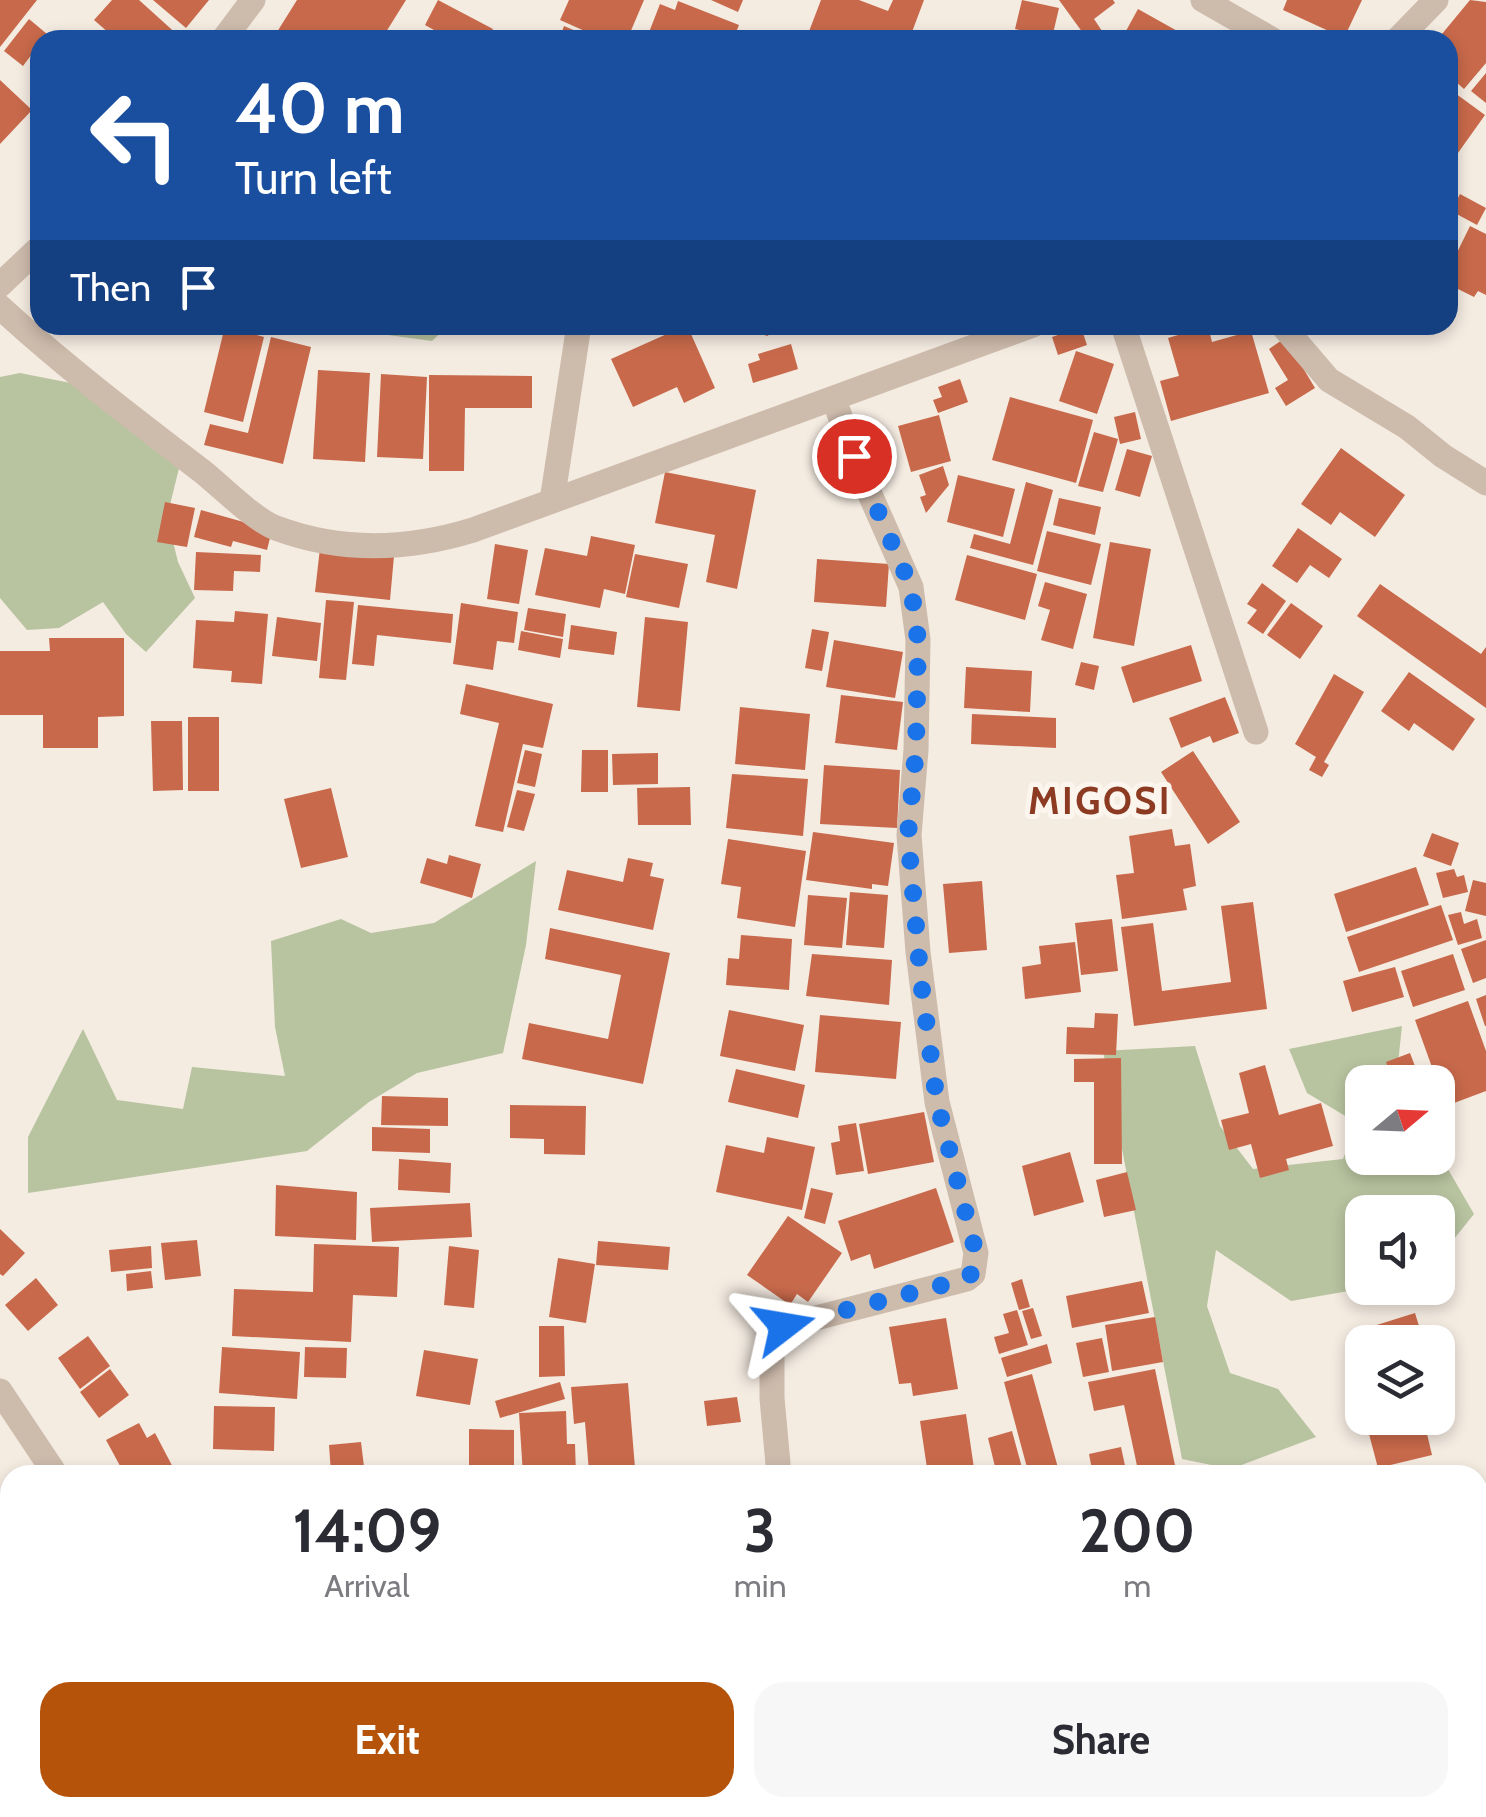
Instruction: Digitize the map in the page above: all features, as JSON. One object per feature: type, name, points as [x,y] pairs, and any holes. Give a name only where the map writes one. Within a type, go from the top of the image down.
[{"type":"street","points":[[231,30],[254,0]]},
{"type":"street","points":[[1203,0],[1256,30]]},
{"type":"street","points":[[1407,30],[1436,0]]},
{"type":"street","points":[[0,286],[30,257]]},
{"type":"street","points":[[0,307],[30,335]]},
{"type":"street","points":[[30,335],[271,526],[323,542],[406,544],[442,539],[552,501],[1006,335]]},
{"type":"street","points":[[552,501],[577,335]]},
{"type":"street","points":[[1126,335],[1256,732]]},
{"type":"street","points":[[1291,335],[1329,380],[1407,427],[1486,483]]},
{"type":"street","points":[[778,1465],[772,1398],[772,1338],[777,1330],[966,1279],[973,1274],[976,1253],[937,1102],[918,952],[908,835],[916,750],[918,640],[911,587],[834,400]]},
{"type":"street","points":[[0,1391],[49,1465]]},
{"type":"green space","points":[[388,335],[438,335],[432,341]]},
{"type":"green space","points":[[20,373],[96,388],[182,456],[167,517],[178,562],[195,598],[146,652],[126,634],[103,602],[59,628],[27,630],[0,598],[0,377]]},
{"type":"green space","points":[[536,861],[526,945],[503,1053],[417,1073],[369,1102],[307,1151],[28,1193],[28,1137],[83,1029],[117,1100],[183,1109],[192,1067],[285,1076],[275,1027],[271,941],[341,919],[371,933],[434,923]]},
{"type":"green space","points":[[1402,1026],[1398,1065],[1345,1065],[1345,1116],[1307,1093],[1289,1049]]},
{"type":"green space","points":[[1195,1046],[1220,1126],[1253,1169],[1343,1159],[1345,1154],[1345,1175],[1451,1175],[1474,1214],[1455,1238],[1455,1195],[1345,1195],[1345,1292],[1291,1301],[1216,1250],[1207,1306],[1230,1373],[1278,1389],[1316,1437],[1242,1465],[1211,1465],[1182,1459],[1103,1051]]},
{"type":"building","points":[[0,0],[37,0],[0,47]]},
{"type":"building","points":[[112,0],[139,0],[172,30],[106,30],[94,20]]},
{"type":"building","points":[[153,0],[209,0],[186,28]]},
{"type":"building","points":[[297,0],[406,0],[387,30],[278,30]]},
{"type":"building","points":[[438,0],[493,29],[434,30],[425,25]]},
{"type":"building","points":[[569,0],[644,0],[631,30],[582,30],[560,20]]},
{"type":"building","points":[[711,0],[743,0],[738,12]]},
{"type":"building","points":[[821,0],[859,0],[888,11],[893,0],[924,0],[913,30],[810,30]]},
{"type":"building","points":[[1022,0],[1059,8],[1054,30],[1015,29]]},
{"type":"building","points":[[1059,0],[1113,0],[1115,3],[1094,19],[1101,30],[1081,30]]},
{"type":"building","points":[[1287,0],[1362,0],[1348,30],[1327,30],[1283,10]]},
{"type":"building","points":[[1470,0],[1486,2],[1486,63],[1464,89],[1458,84],[1458,30],[1445,30]]},
{"type":"building","points":[[678,1],[739,25],[737,30],[650,30],[660,4],[675,10]]},
{"type":"building","points":[[1138,9],[1176,30],[1126,30]]},
{"type":"building","points":[[29,19],[42,30],[30,30],[30,57],[23,66],[4,51]]},
{"type":"building","points":[[1486,73],[1486,103],[1471,91]]},
{"type":"building","points":[[0,80],[30,112],[0,144]]},
{"type":"building","points":[[1458,95],[1485,115],[1458,153]]},
{"type":"building","points":[[1460,194],[1486,208],[1477,225],[1458,215]]},
{"type":"building","points":[[1470,226],[1486,234],[1486,295],[1478,291],[1474,297],[1458,289],[1458,251]]},
{"type":"building","points":[[223,335],[264,337],[243,422],[204,412]]},
{"type":"building","points":[[665,335],[691,335],[715,388],[684,403],[677,387],[633,407],[611,359]]},
{"type":"building","points":[[1084,335],[1087,345],[1058,355],[1052,337]]},
{"type":"building","points":[[1210,335],[1212,342],[1252,335],[1269,393],[1171,421],[1160,381],[1179,376],[1168,338]]},
{"type":"building","points":[[271,337],[311,347],[283,464],[204,445],[210,424],[248,433]]},
{"type":"building","points":[[1285,338],[1315,388],[1286,406],[1275,388],[1288,380],[1269,349]]},
{"type":"building","points":[[791,344],[798,369],[753,383],[748,364],[760,360],[758,354]]},
{"type":"building","points":[[1076,351],[1114,364],[1097,414],[1059,401]]},
{"type":"building","points":[[318,370],[370,373],[365,462],[313,459]]},
{"type":"building","points":[[381,374],[427,377],[423,459],[377,457]]},
{"type":"building","points":[[429,375],[532,376],[532,408],[465,408],[464,471],[429,471]]},
{"type":"building","points":[[960,379],[968,402],[938,413],[933,400],[942,397],[938,387]]},
{"type":"building","points":[[1010,397],[1093,420],[1076,483],[992,460]]},
{"type":"building","points":[[1135,412],[1141,439],[1120,444],[1114,417]]},
{"type":"building","points":[[939,415],[951,461],[911,472],[898,426]]},
{"type":"building","points":[[1094,432],[1118,439],[1103,492],[1078,486]]},
{"type":"building","points":[[1341,448],[1405,495],[1375,537],[1340,512],[1331,525],[1301,504]]},
{"type":"building","points":[[1127,449],[1152,456],[1140,497],[1115,490]]},
{"type":"building","points":[[943,466],[949,485],[926,513],[920,497],[926,495],[919,475]]},
{"type":"building","points":[[665,472],[756,490],[737,589],[706,582],[715,535],[655,523]]},
{"type":"building","points":[[958,475],[1015,489],[1003,537],[947,522]]},
{"type":"building","points":[[1026,482],[1053,490],[1033,565],[970,548],[974,534],[1010,544]]},
{"type":"building","points":[[1059,498],[1101,507],[1095,535],[1053,525]]},
{"type":"building","points":[[165,502],[195,508],[187,547],[157,542]]},
{"type":"building","points":[[201,510],[272,530],[267,550],[233,541],[231,547],[194,537]]},
{"type":"building","points":[[1298,528],[1342,559],[1329,578],[1310,565],[1297,583],[1272,566]]},
{"type":"building","points":[[1047,531],[1101,544],[1091,585],[1037,571]]},
{"type":"building","points":[[591,536],[635,545],[625,594],[604,589],[600,608],[535,595],[545,548],[587,556]]},
{"type":"building","points":[[1110,542],[1151,549],[1134,646],[1093,638]]},
{"type":"building","points":[[495,544],[528,550],[519,604],[487,599]]},
{"type":"building","points":[[320,548],[394,556],[390,600],[315,592]]},
{"type":"building","points":[[196,552],[261,555],[260,572],[234,571],[233,591],[194,590]]},
{"type":"building","points":[[635,554],[688,564],[679,608],[626,597]]},
{"type":"building","points":[[967,555],[1037,574],[1025,620],[955,600]]},
{"type":"building","points":[[817,559],[889,564],[886,607],[814,602]]},
{"type":"building","points":[[1045,582],[1087,594],[1073,649],[1041,640],[1050,610],[1038,606]]},
{"type":"building","points":[[1262,583],[1286,601],[1263,634],[1247,623],[1257,610],[1247,604]]},
{"type":"building","points":[[1380,584],[1481,654],[1486,647],[1486,708],[1357,616]]},
{"type":"building","points":[[326,600],[354,602],[346,680],[319,678]]},
{"type":"building","points":[[461,603],[518,612],[514,643],[497,641],[493,670],[453,664]]},
{"type":"building","points":[[1291,603],[1323,626],[1300,659],[1267,635]]},
{"type":"building","points":[[358,605],[453,614],[451,643],[377,635],[374,666],[352,664]]},
{"type":"building","points":[[528,608],[566,614],[563,637],[524,630]]},
{"type":"building","points":[[235,611],[268,614],[262,684],[231,682],[232,671],[193,668],[196,620],[234,622]]},
{"type":"building","points":[[277,617],[321,623],[317,661],[272,656]]},
{"type":"building","points":[[645,617],[688,622],[680,711],[637,707]]},
{"type":"building","points":[[571,625],[617,632],[614,655],[568,649]]},
{"type":"building","points":[[812,629],[829,632],[822,671],[805,668]]},
{"type":"building","points":[[521,631],[563,639],[560,658],[518,650]]},
{"type":"building","points":[[49,638],[124,638],[124,716],[98,717],[98,748],[43,748],[43,715],[0,715],[0,651],[50,651]]},
{"type":"building","points":[[834,640],[903,652],[895,698],[826,687]]},
{"type":"building","points":[[1191,645],[1202,681],[1133,703],[1121,667]]},
{"type":"building","points":[[1081,662],[1099,666],[1094,690],[1075,685]]},
{"type":"building","points":[[966,667],[1032,671],[1030,712],[964,708]]},
{"type":"building","points":[[1409,672],[1475,719],[1453,751],[1414,723],[1409,731],[1381,711]]},
{"type":"building","points":[[1334,674],[1364,692],[1324,762],[1329,765],[1322,777],[1309,770],[1316,757],[1295,744]]},
{"type":"building","points":[[466,684],[553,704],[543,748],[523,744],[503,832],[475,826],[499,723],[460,714]]},
{"type":"building","points":[[841,695],[903,702],[897,750],[835,743]]},
{"type":"building","points":[[1225,697],[1239,733],[1213,743],[1210,736],[1181,748],[1169,718]]},
{"type":"building","points":[[740,707],[810,714],[805,770],[735,764]]},
{"type":"building","points":[[972,714],[1056,718],[1056,748],[971,744]]},
{"type":"building","points":[[188,717],[219,717],[219,791],[188,791]]},
{"type":"building","points":[[151,721],[182,721],[183,790],[153,791]]},
{"type":"building","points":[[525,750],[542,754],[535,787],[517,783]]},
{"type":"building","points":[[582,750],[608,750],[608,792],[581,792]]},
{"type":"building","points":[[1193,751],[1240,822],[1208,844],[1161,772]]},
{"type":"building","points":[[658,753],[658,784],[613,785],[612,754]]},
{"type":"building","points":[[824,765],[900,770],[897,828],[820,824]]},
{"type":"building","points":[[732,774],[808,779],[803,836],[726,828]]},
{"type":"building","points":[[690,787],[691,825],[638,825],[637,788]]},
{"type":"building","points":[[331,788],[348,857],[301,868],[284,799]]},
{"type":"building","points":[[517,790],[535,794],[524,831],[507,827]]},
{"type":"building","points":[[1172,829],[1175,846],[1190,844],[1196,886],[1183,889],[1187,910],[1122,919],[1116,875],[1134,873],[1129,836]]},
{"type":"building","points":[[813,832],[894,843],[888,886],[872,884],[872,889],[806,880]]},
{"type":"building","points":[[1432,833],[1459,843],[1451,866],[1423,856]]},
{"type":"building","points":[[728,839],[806,851],[795,927],[737,918],[741,887],[721,884]]},
{"type":"building","points":[[449,855],[481,864],[472,898],[420,883],[427,858],[447,864]]},
{"type":"building","points":[[628,858],[653,863],[650,876],[664,879],[653,930],[558,910],[567,870],[623,882]]},
{"type":"building","points":[[1416,867],[1429,905],[1346,932],[1334,894]]},
{"type":"building","points":[[1454,869],[1457,877],[1464,875],[1468,892],[1443,898],[1436,873]]},
{"type":"building","points":[[1473,880],[1486,883],[1486,916],[1465,911]]},
{"type":"building","points":[[982,881],[987,950],[949,953],[943,884]]},
{"type":"building","points":[[850,892],[888,895],[884,948],[846,945]]},
{"type":"building","points":[[808,895],[847,898],[842,948],[804,945]]},
{"type":"building","points":[[1253,902],[1267,1009],[1134,1026],[1121,927],[1153,923],[1162,991],[1231,982],[1221,906]]},
{"type":"building","points":[[1441,905],[1453,940],[1359,972],[1347,937]]},
{"type":"building","points":[[1461,912],[1464,924],[1477,919],[1482,938],[1458,945],[1448,915]]},
{"type":"building","points":[[1112,919],[1118,971],[1081,975],[1075,923]]},
{"type":"building","points":[[550,928],[670,953],[643,1084],[522,1059],[529,1023],[608,1039],[621,975],[545,959]]},
{"type":"building","points":[[741,935],[792,939],[789,990],[726,985],[728,958],[739,959]]},
{"type":"building","points":[[1486,940],[1486,978],[1473,983],[1461,949]]},
{"type":"building","points":[[1075,942],[1081,992],[1025,999],[1022,967],[1041,964],[1039,946]]},
{"type":"building","points":[[812,954],[892,960],[889,1005],[806,996]]},
{"type":"building","points":[[1453,954],[1465,990],[1413,1007],[1401,971]]},
{"type":"building","points":[[1395,967],[1404,997],[1352,1012],[1343,981]]},
{"type":"building","points":[[1486,995],[1486,1026],[1485,1026],[1476,999]]},
{"type":"building","points":[[1468,1001],[1486,1051],[1486,1091],[1455,1103],[1455,1065],[1431,1065],[1415,1020]]},
{"type":"building","points":[[729,1010],[804,1025],[795,1071],[720,1056]]},
{"type":"building","points":[[1095,1013],[1118,1014],[1116,1055],[1066,1054],[1067,1027],[1094,1028]]},
{"type":"building","points":[[820,1015],[901,1022],[896,1079],[815,1072]]},
{"type":"building","points":[[1410,1053],[1415,1065],[1387,1065],[1386,1062]]},
{"type":"building","points":[[1121,1058],[1122,1164],[1094,1164],[1094,1082],[1074,1082],[1074,1059]]},
{"type":"building","points":[[1265,1065],[1279,1115],[1321,1103],[1333,1146],[1286,1159],[1289,1170],[1260,1178],[1251,1144],[1229,1150],[1221,1120],[1249,1113],[1239,1073]]},
{"type":"building","points":[[736,1069],[805,1085],[798,1118],[728,1102]]},
{"type":"building","points":[[382,1096],[448,1098],[448,1126],[381,1125]]},
{"type":"building","points":[[510,1105],[586,1106],[585,1155],[544,1154],[544,1139],[510,1138]]},
{"type":"building","points":[[924,1112],[934,1162],[868,1174],[859,1124]]},
{"type":"building","points":[[856,1123],[864,1171],[836,1175],[831,1143],[840,1141],[838,1126]]},
{"type":"building","points":[[372,1127],[430,1129],[430,1153],[372,1151]]},
{"type":"building","points":[[767,1137],[815,1147],[802,1210],[716,1192],[726,1145],[764,1153]]},
{"type":"building","points":[[1070,1152],[1084,1202],[1034,1216],[1022,1166]]},
{"type":"building","points":[[399,1159],[451,1163],[450,1193],[398,1190]]},
{"type":"building","points":[[1127,1172],[1136,1210],[1104,1217],[1096,1180]]},
{"type":"building","points":[[276,1185],[357,1192],[356,1240],[275,1236]]},
{"type":"building","points":[[811,1188],[833,1193],[825,1224],[804,1218]]},
{"type":"building","points":[[936,1188],[954,1242],[874,1269],[870,1254],[851,1261],[838,1221]]},
{"type":"building","points":[[470,1203],[472,1237],[372,1242],[370,1208]]},
{"type":"building","points":[[788,1216],[842,1253],[808,1302],[797,1294],[790,1305],[747,1275]]},
{"type":"building","points":[[0,1229],[25,1253],[3,1276],[0,1274]]},
{"type":"building","points":[[197,1240],[201,1276],[165,1280],[161,1243]]},
{"type":"building","points":[[598,1241],[670,1247],[668,1270],[596,1265]]},
{"type":"building","points":[[314,1244],[399,1247],[397,1297],[353,1295],[351,1342],[232,1336],[234,1289],[313,1292]]},
{"type":"building","points":[[151,1246],[152,1268],[111,1272],[109,1250]]},
{"type":"building","points":[[449,1246],[479,1250],[474,1308],[444,1305]]},
{"type":"building","points":[[558,1258],[595,1264],[586,1323],[549,1317]]},
{"type":"building","points":[[151,1271],[153,1288],[127,1291],[126,1274]]},
{"type":"building","points":[[36,1278],[58,1305],[28,1331],[5,1305]]},
{"type":"building","points":[[1022,1279],[1030,1307],[1019,1310],[1011,1283]]},
{"type":"building","points":[[1142,1281],[1149,1313],[1072,1328],[1066,1296]]},
{"type":"building","points":[[1033,1308],[1042,1336],[1031,1339],[1022,1311]]},
{"type":"building","points":[[1017,1310],[1028,1345],[999,1354],[994,1337],[1009,1333],[1003,1314]]},
{"type":"building","points":[[1415,1313],[1419,1325],[1377,1325]]},
{"type":"building","points":[[1155,1317],[1163,1362],[1112,1371],[1105,1325]]},
{"type":"building","points":[[946,1318],[958,1389],[913,1396],[911,1383],[899,1384],[889,1327]]},
{"type":"building","points":[[539,1326],[564,1326],[565,1376],[539,1377]]},
{"type":"building","points":[[88,1336],[110,1366],[80,1389],[58,1358]]},
{"type":"building","points":[[1102,1338],[1109,1372],[1083,1377],[1076,1343]]},
{"type":"building","points":[[1047,1344],[1052,1363],[1007,1377],[1001,1358]]},
{"type":"building","points":[[222,1347],[300,1352],[297,1399],[219,1393]]},
{"type":"building","points":[[305,1347],[347,1348],[346,1378],[304,1377]]},
{"type":"building","points":[[424,1350],[478,1359],[470,1405],[416,1396]]},
{"type":"building","points":[[110,1369],[129,1395],[99,1418],[80,1392]]},
{"type":"building","points":[[1155,1369],[1175,1465],[1137,1465],[1124,1405],[1094,1411],[1088,1382]]},
{"type":"building","points":[[1032,1374],[1057,1465],[1026,1465],[1004,1382]]},
{"type":"building","points":[[560,1382],[565,1399],[500,1418],[495,1401]]},
{"type":"building","points":[[628,1383],[635,1465],[588,1465],[585,1422],[574,1424],[571,1387]]},
{"type":"building","points":[[737,1397],[741,1422],[707,1426],[704,1401]]},
{"type":"building","points":[[214,1406],[275,1407],[274,1451],[213,1449]]},
{"type":"building","points":[[566,1411],[567,1444],[575,1444],[576,1465],[522,1465],[519,1413]]},
{"type":"building","points":[[966,1414],[974,1465],[927,1465],[920,1421]]},
{"type":"building","points":[[139,1423],[147,1438],[155,1433],[172,1465],[120,1465],[106,1440]]},
{"type":"building","points":[[469,1429],[514,1430],[514,1465],[469,1465]]},
{"type":"building","points":[[1012,1431],[1021,1465],[995,1465],[988,1438]]},
{"type":"building","points":[[1369,1435],[1427,1435],[1432,1455],[1377,1465]]},
{"type":"building","points":[[361,1442],[364,1465],[330,1465],[329,1445]]},
{"type":"building","points":[[1121,1447],[1125,1465],[1091,1465],[1089,1454]]},
{"type":"district","name":"MIGOSI","points":[[1100,801]]},
{"type":"route","points":[[784,1326],[966,1279],[973,1274],[976,1253],[937,1102],[921,982],[908,835],[916,750],[918,640],[911,587],[854,456]]}]
